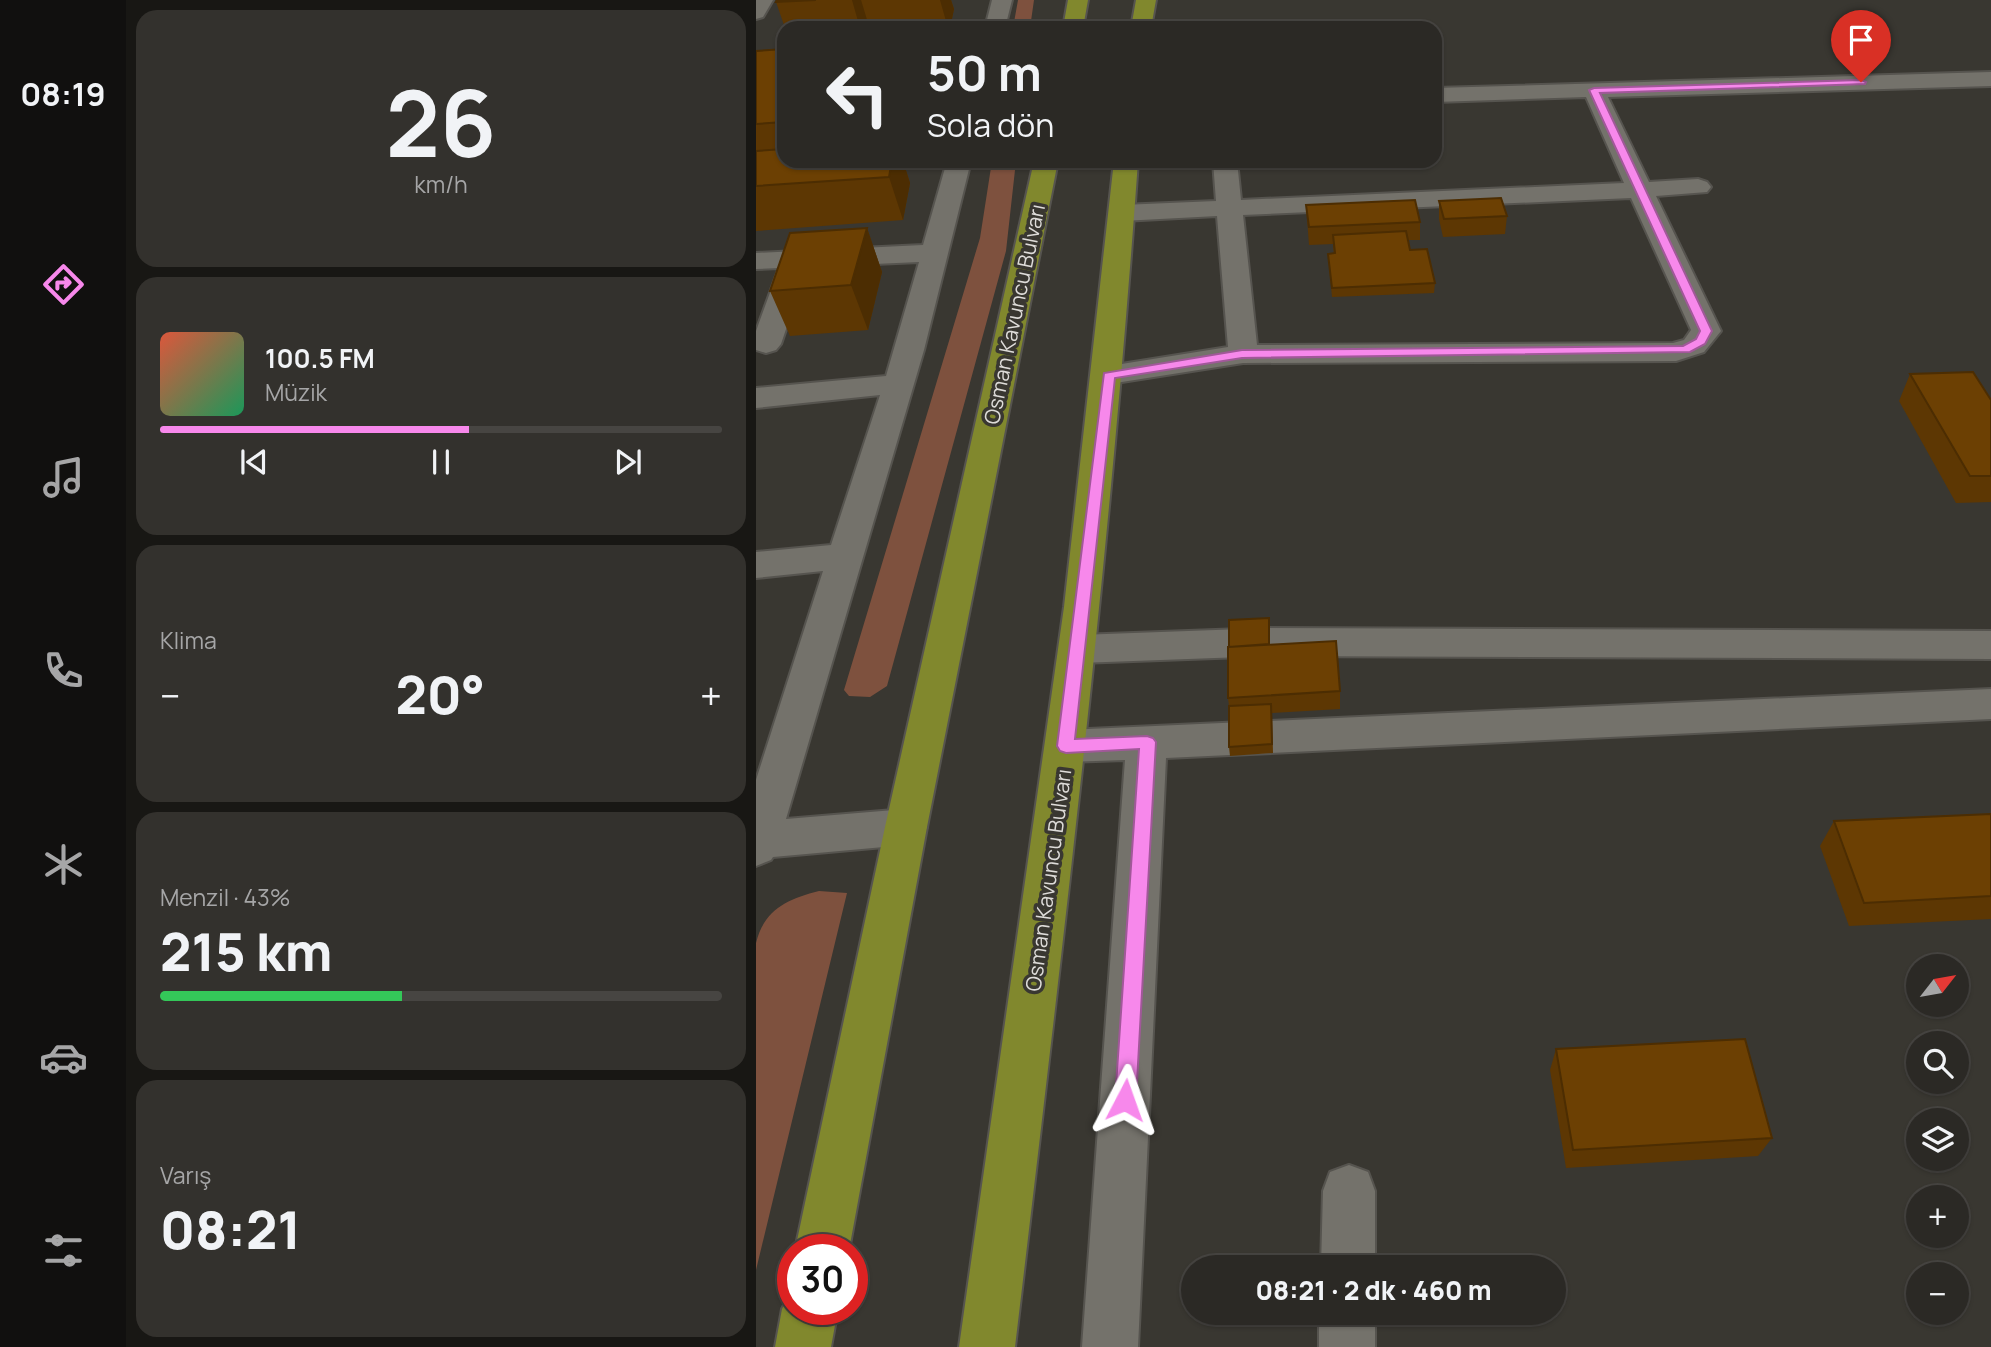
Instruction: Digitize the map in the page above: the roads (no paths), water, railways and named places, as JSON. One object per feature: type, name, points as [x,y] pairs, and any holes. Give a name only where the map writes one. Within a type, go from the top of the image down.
[{"type":"highway","points":[[1060,0],[1062,21]]},
{"type":"highway","points":[[1074,21],[1077,0]]},
{"type":"highway","points":[[1129,0],[1130,21]]},
{"type":"highway","points":[[1142,21],[1146,0]]},
{"type":"highway","name":"Osman Kavuncu Bulvarı","points":[[825,1234],[906,827],[1045,168]]},
{"type":"highway","name":"Osman Kavuncu Bulvarı","points":[[987,1347],[1079,649],[1109,375],[1125,168]]},
{"type":"highway","points":[[803,1347],[807,1325]]},
{"type":"street","points":[[756,13],[763,0]]},
{"type":"street","points":[[997,21],[1002,0]]},
{"type":"street","points":[[1442,95],[1991,79]]},
{"type":"street","points":[[1109,375],[1242,354],[1676,352],[1694,346],[1706,331],[1594,90]]},
{"type":"street","points":[[906,827],[757,842],[898,384],[957,168]]},
{"type":"street","points":[[1226,168],[1242,354]]},
{"type":"street","points":[[1122,213],[1698,187]]},
{"type":"street","points":[[756,261],[934,253]]},
{"type":"street","points":[[766,344],[796,259]]},
{"type":"street","points":[[756,398],[898,384]]},
{"type":"street","points":[[756,565],[845,556]]},
{"type":"street","points":[[1079,649],[1257,642],[1991,645]]},
{"type":"street","points":[[1066,746],[1991,704]]},
{"type":"street","points":[[1110,1347],[1147,742]]},
{"type":"street","points":[[1348,1255],[1349,1191]]},
{"type":"street","points":[[1347,1325],[1347,1347]]}]
